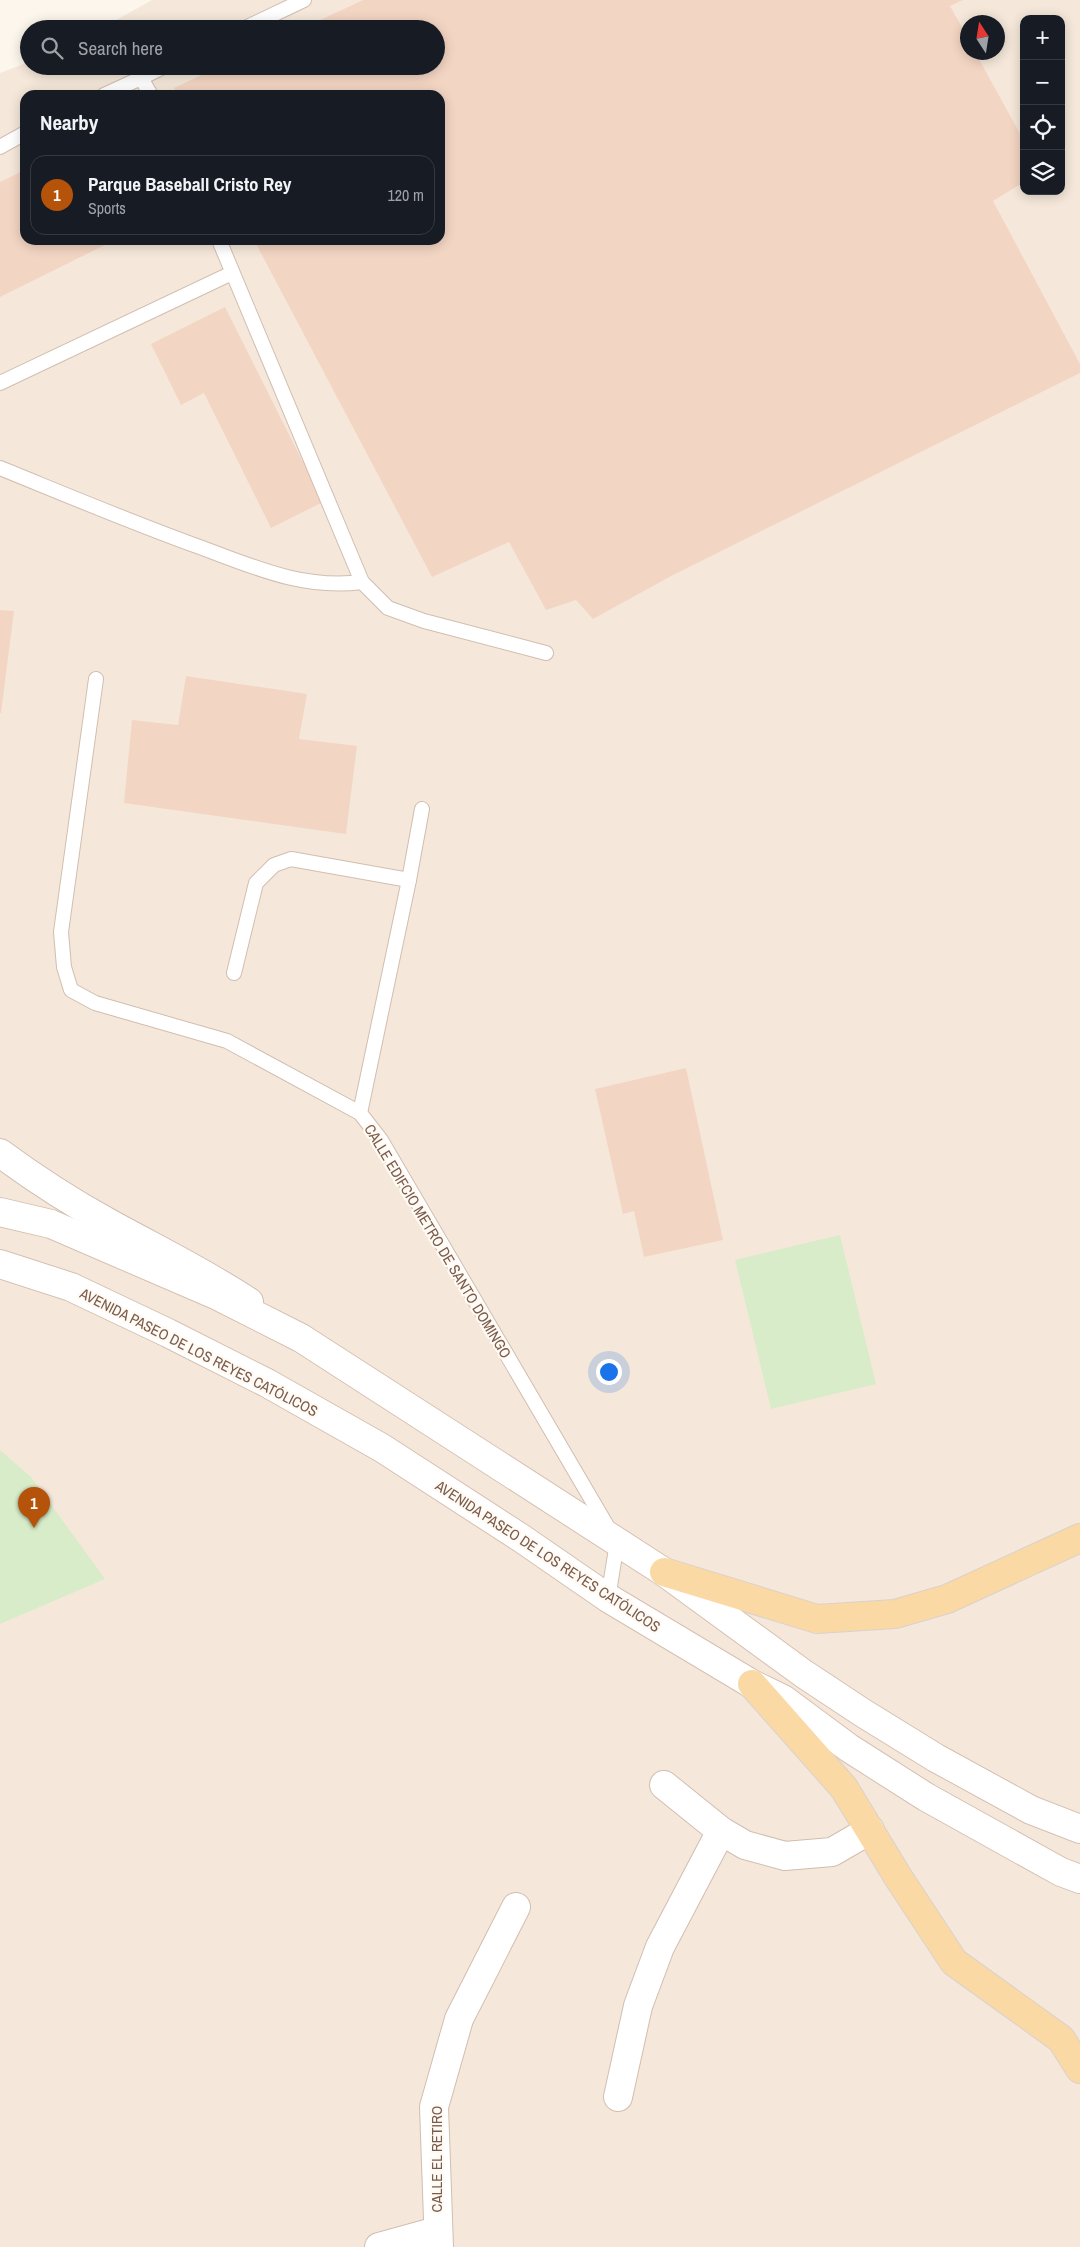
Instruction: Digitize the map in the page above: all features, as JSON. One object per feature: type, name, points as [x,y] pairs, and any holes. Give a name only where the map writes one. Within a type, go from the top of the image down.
[{"type":"main road","points":[[0,1153],[38,1181],[92,1214],[218,1281],[301,1338],[664,1572],[804,1674],[920,1748],[1030,1810],[1080,1829]]},
{"type":"main road","points":[[0,1212],[51,1224],[218,1296],[301,1338]]},
{"type":"main road","name":"AVENIDA PASEO DE LOS REYES CATÓLICOS","points":[[0,1264],[71,1287],[267,1382],[382,1448],[521,1538],[608,1598],[752,1684],[783,1699],[849,1748],[926,1797],[1061,1872],[1080,1879]]},
{"type":"main road","points":[[664,1572],[817,1618],[895,1614],[947,1599],[1080,1538]]},
{"type":"main road","points":[[752,1684],[844,1788],[898,1877],[954,1962],[1061,2039],[1080,2069]]},
{"type":"main road","points":[[664,1785],[721,1831],[745,1845],[785,1856],[832,1852],[870,1830]]},
{"type":"main road","points":[[618,2097],[638,2006],[660,1947],[721,1831]]},
{"type":"main road","name":"CALLE EL RETIRO","points":[[438,2239],[434,2107],[458,2019],[516,1907]]},
{"type":"main road","points":[[379,2247],[438,2239]]},
{"type":"lane","points":[[262,20],[304,0]]},
{"type":"lane","points":[[115,90],[147,75]]},
{"type":"lane","points":[[141,78],[148,90]]},
{"type":"lane","points":[[0,146],[20,136]]},
{"type":"lane","points":[[221,245],[362,582],[388,608],[424,621],[546,653]]},
{"type":"lane","points":[[0,383],[232,273]]},
{"type":"lane","points":[[0,468],[137,524],[286,579],[339,585],[362,582]]},
{"type":"lane","name":"CALLE EDIFCIO METRO DE SANTO DOMINGO","points":[[96,679],[60,932],[64,967],[71,990],[96,1003],[227,1042],[360,1113],[380,1140],[617,1543]]},
{"type":"lane","points":[[360,1113],[422,809]]},
{"type":"lane","points":[[234,973],[256,883],[274,865],[291,859],[409,880]]},
{"type":"lane","points":[[608,1598],[617,1543]]},
{"type":"shaded area","points":[[152,0],[1080,0],[1080,2247],[0,2247],[0,73],[20,65],[20,75],[445,75],[445,20],[116,20]]},
{"type":"green space","points":[[840,1235],[876,1384],[771,1409],[735,1260]]},
{"type":"green space","points":[[0,1450],[31,1477],[105,1579],[0,1624]]},
{"type":"building","points":[[363,0],[963,0],[950,6],[960,24],[960,60],[979,60],[1020,134],[1020,184],[993,201],[1080,364],[1080,373],[673,575],[593,619],[576,600],[546,610],[509,542],[432,577],[257,245],[445,245],[445,90],[175,90],[174,88],[202,75],[445,75],[445,20],[320,20]]},
{"type":"building","points":[[20,172],[20,245],[105,245],[0,297],[0,182]]},
{"type":"building","points":[[225,307],[323,502],[271,528],[204,393],[181,405],[151,344]]},
{"type":"building","points":[[0,610],[14,611],[1,713],[0,713]]},
{"type":"building","points":[[186,676],[307,694],[299,739],[357,746],[346,834],[124,803],[132,720],[178,725]]},
{"type":"building","points":[[686,1068],[723,1240],[644,1257],[634,1211],[623,1214],[595,1089]]},
{"type":"place","name":"Parque Baseball Cristo Rey","points":[[34,1528]]}]
